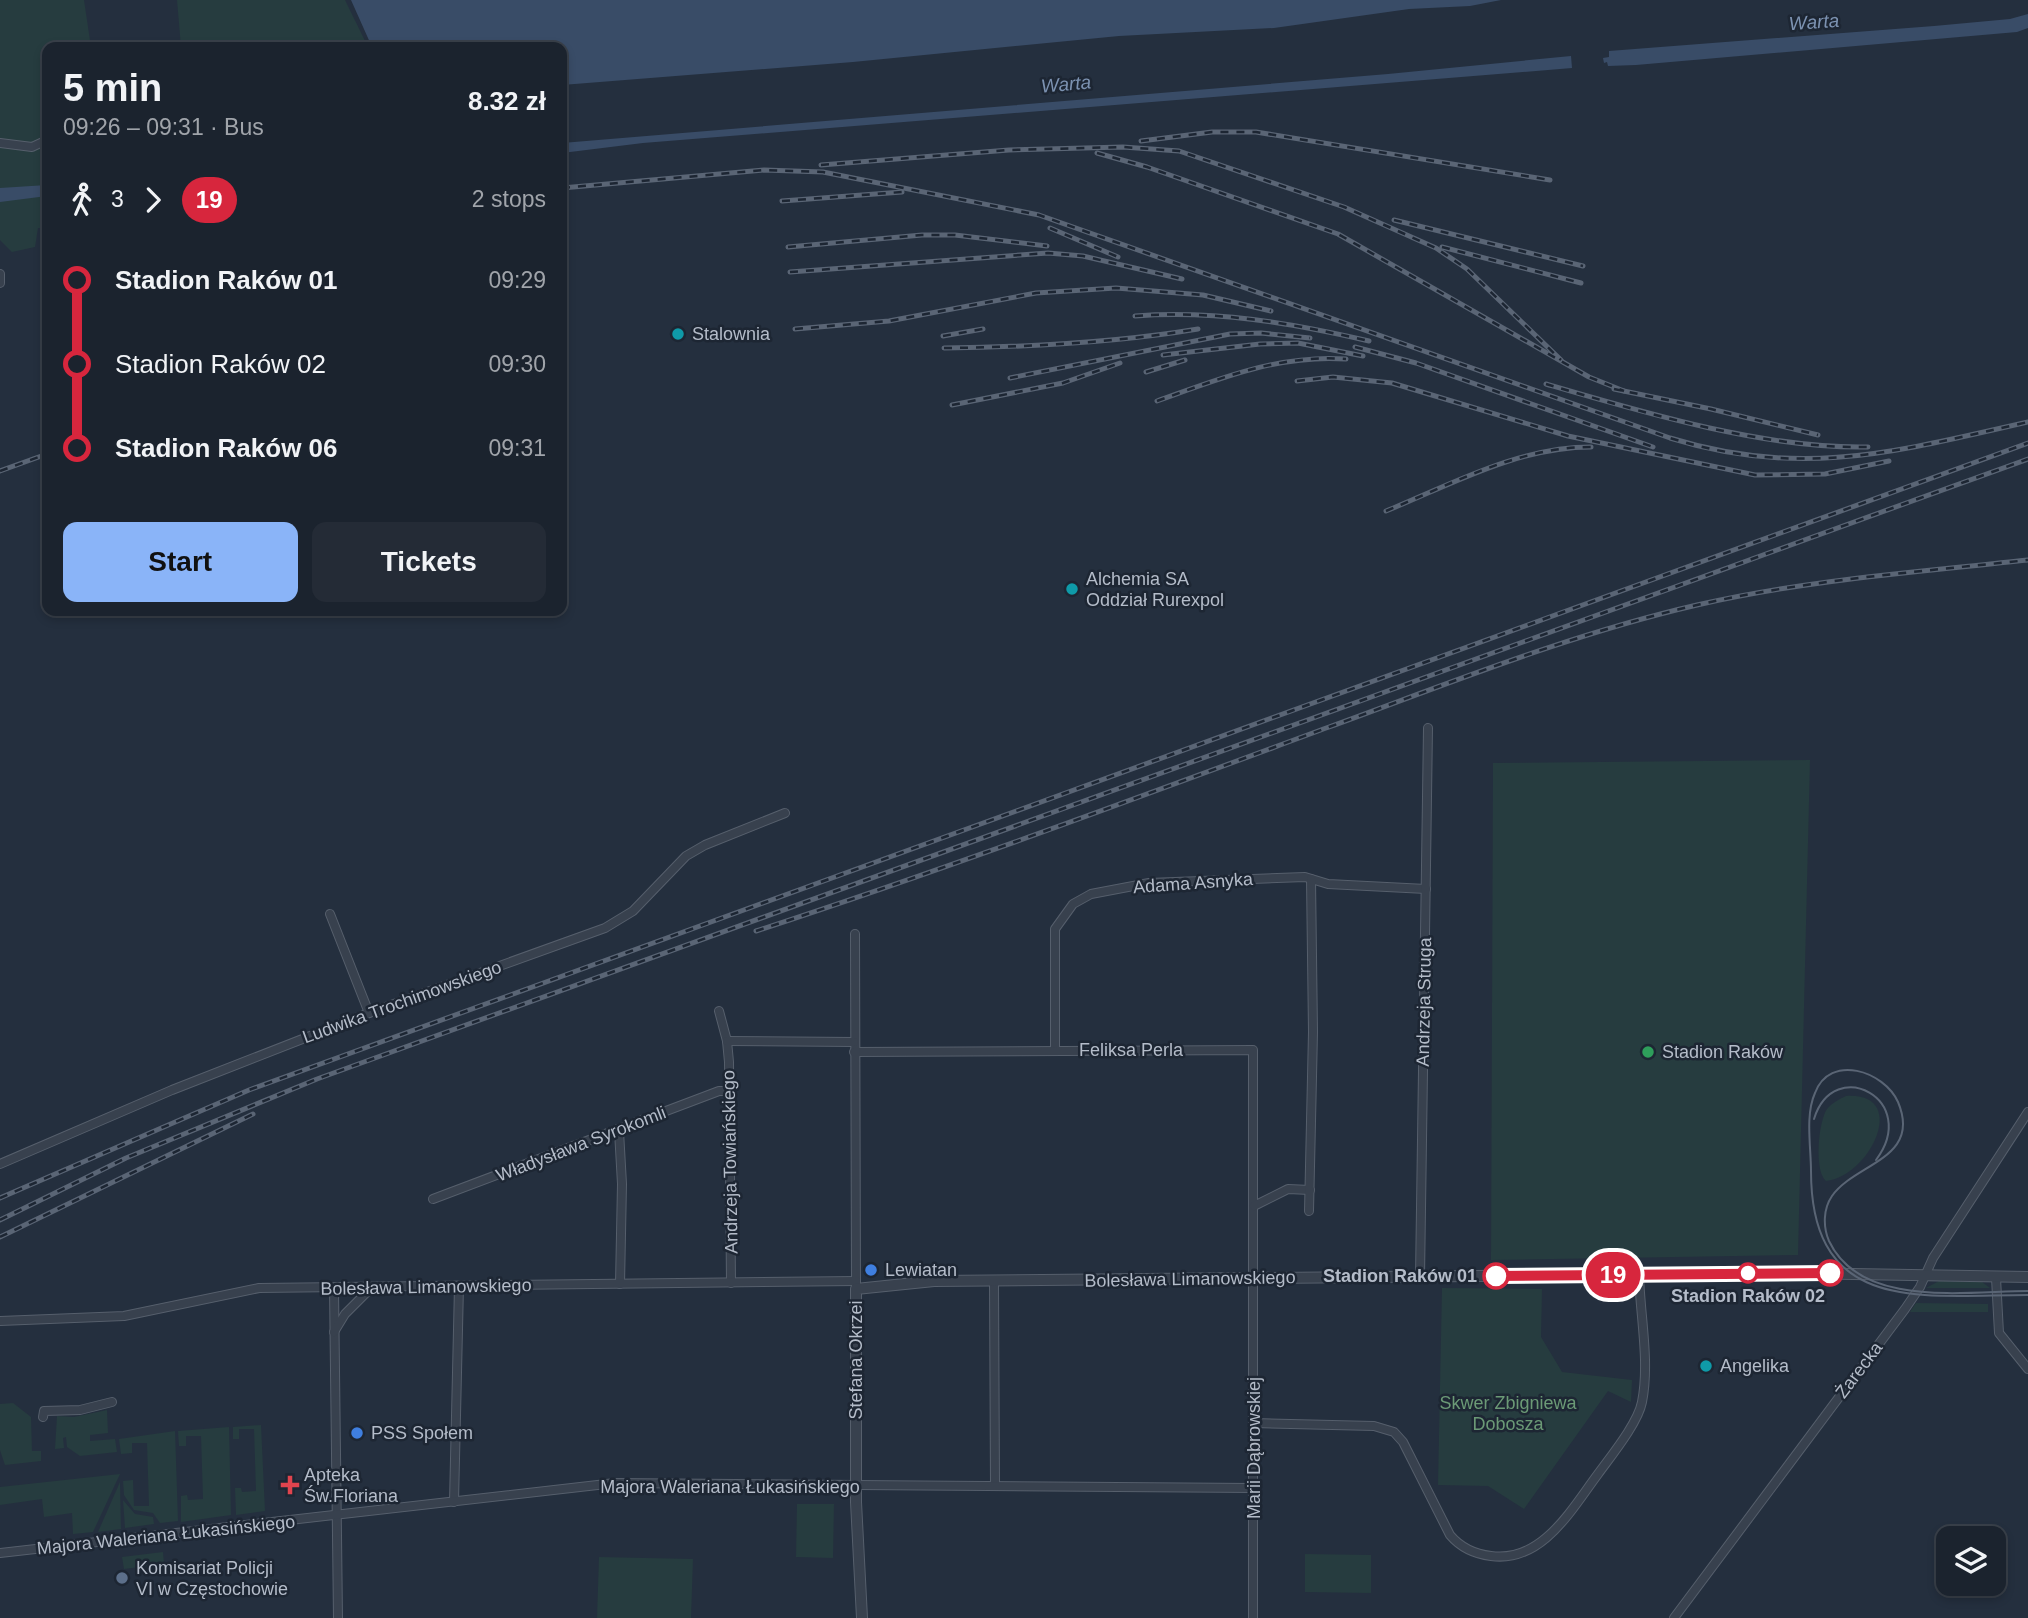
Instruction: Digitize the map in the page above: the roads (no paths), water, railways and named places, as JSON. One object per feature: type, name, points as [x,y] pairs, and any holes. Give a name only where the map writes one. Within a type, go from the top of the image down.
[{"type":"street","points":[[0,143],[32,147],[42,142]]},
{"type":"street","points":[[0,275],[0,283]]},
{"type":"street","name":"Andrzeja Struga","points":[[1420,1277],[1428,728]]},
{"type":"street","name":"Ludwika Trochimowskiego","points":[[0,1164],[172,1090],[369,1013],[605,928],[633,911],[686,856],[705,845],[785,813]]},
{"type":"street","points":[[1309,1211],[1311,879]]},
{"type":"street","name":"Adama Asnyka","points":[[1055,1051],[1055,929],[1073,904],[1091,894],[1149,883],[1311,879],[1328,884],[1426,889]]},
{"type":"street","points":[[330,914],[369,1013]]},
{"type":"street","name":"Stefana Okrzei","points":[[855,934],[856,1487],[862,1618]]},
{"type":"street","name":"Andrzeja Towiańskiego","points":[[719,1011],[727,1041],[730,1091],[731,1283]]},
{"type":"street","points":[[727,1041],[854,1042]]},
{"type":"street","name":"Feliksa Perla","points":[[854,1052],[1253,1050],[1255,1278]]},
{"type":"street","name":"Władysława Syrokomli","points":[[433,1199],[719,1091],[730,1091]]},
{"type":"street","name":"Żarecka","points":[[1674,1618],[1905,1309],[2028,1112]]},
{"type":"street","points":[[619,1131],[622,1184],[620,1284]]},
{"type":"street","points":[[1254,1206],[1288,1189],[1310,1190]]},
{"type":"street","points":[[1254,1423],[1374,1426],[1394,1432],[1403,1442],[1450,1535],[1460,1546],[1480,1555],[1504,1558],[1519,1556],[1548,1536],[1568,1514],[1623,1438],[1642,1405],[1644,1382],[1639,1275]]},
{"type":"street","name":"Bolesława Limanowskiego","points":[[0,1321],[124,1316],[244,1289],[731,1283],[856,1285],[914,1282],[1639,1275],[1924,1275],[2028,1278]]},
{"type":"street","name":"Marii Dąbrowskiej","points":[[1253,1618],[1255,1278]]},
{"type":"street","points":[[1996,1278],[1999,1333],[2028,1369]]},
{"type":"street","points":[[994,1281],[995,1486]]},
{"type":"street","points":[[454,1502],[459,1286]]},
{"type":"street","points":[[334,1332],[345,1314],[372,1287]]},
{"type":"street","points":[[334,1288],[338,1618]]},
{"type":"street","points":[[43,1417],[44,1411],[80,1410],[112,1402]]},
{"type":"street","name":"Majora Waleriana Łukasińskiego","points":[[0,1553],[615,1483],[856,1487],[1253,1488]]},
{"type":"water","points":[[351,0],[1501,0],[1470,6],[1409,9],[1274,28],[1119,36],[853,62],[567,85],[567,42],[370,42]]},
{"type":"water","points":[[2028,14],[2028,28],[2017,32],[1636,65],[1608,66],[1603,58],[1609,57],[1609,51],[1934,26],[2010,19]]},
{"type":"water","points":[[1571,56],[1572,68],[643,143],[567,152],[567,143],[1388,74]]},
{"type":"water","points":[[42,185],[42,197],[0,202],[0,188]]},
{"type":"tram line","points":[[2028,1291],[1918,1292],[1890,1287],[1865,1278],[1844,1263],[1827,1236],[1825,1218],[1829,1201],[1842,1185],[1894,1148],[1901,1136],[1903,1121],[1898,1102],[1891,1091],[1870,1075],[1844,1070],[1832,1073],[1822,1081],[1812,1102],[1809,1121],[1811,1171],[1816,1218],[1830,1252],[1852,1274],[1880,1287],[1913,1294],[2028,1295]]},
{"type":"tram line","points":[[1814,1119],[1824,1100],[1838,1090],[1854,1088],[1869,1093],[1881,1104],[1888,1119],[1887,1138],[1876,1160]]},
{"type":"railway","points":[[1141,141],[1212,132],[1256,132],[1550,180]]},
{"type":"railway","points":[[821,165],[1009,150],[1123,147],[1179,151],[1344,207],[1436,248],[1467,269],[1561,360]]},
{"type":"railway","points":[[1097,153],[1147,167],[1338,234],[1589,377],[1624,391]]},
{"type":"railway","points":[[567,188],[764,170],[823,172],[1039,215],[1670,438],[1718,450],[1763,457],[1807,459],[1850,456],[1893,451],[2028,422]]},
{"type":"railway","points":[[782,201],[902,192]]},
{"type":"railway","points":[[1394,220],[1583,266]]},
{"type":"railway","points":[[1050,228],[1118,257]]},
{"type":"railway","points":[[788,247],[922,235],[955,235],[1047,246]]},
{"type":"railway","points":[[1442,247],[1581,283]]},
{"type":"railway","points":[[790,272],[1048,253],[1083,256],[1182,279]]},
{"type":"railway","points":[[795,329],[889,321],[1036,293],[1116,288],[1203,295],[1271,311]]},
{"type":"railway","points":[[1135,316],[1195,315],[1253,320],[1369,341]]},
{"type":"railway","points":[[943,336],[983,329]]},
{"type":"railway","points":[[944,348],[1071,343],[1198,329]]},
{"type":"railway","points":[[1010,378],[1230,334],[1261,333],[1310,338]]},
{"type":"railway","points":[[1163,355],[1260,344],[1298,343],[1363,356]]},
{"type":"railway","points":[[1355,347],[1416,363],[1653,447]]},
{"type":"railway","points":[[1157,401],[1273,364],[1321,358],[1346,359]]},
{"type":"railway","points":[[1146,372],[1185,360]]},
{"type":"railway","points":[[952,405],[1063,383],[1120,363]]},
{"type":"railway","points":[[1297,381],[1333,377],[1392,383],[1568,436],[1755,475],[1825,474],[1889,461]]},
{"type":"railway","points":[[1546,384],[1664,417],[1747,436],[1829,446],[1868,447]]},
{"type":"railway","points":[[1614,389],[1818,435]]},
{"type":"railway","points":[[0,1198],[249,1090],[2028,443]]},
{"type":"railway","points":[[1386,511],[1511,460],[1537,453],[1591,447]]},
{"type":"railway","points":[[0,471],[42,456]]},
{"type":"railway","points":[[0,1220],[126,1158],[317,1079],[2028,459]]},
{"type":"railway","points":[[756,931],[972,857],[1465,677],[1603,630],[1697,605],[1779,589],[2028,560]]},
{"type":"railway","points":[[0,1237],[253,1114]]},
{"type":"place","name":"Stalownia","points":[[678,334]]},
{"type":"place","name":"Alchemia SA Oddział Rurexpol","points":[[1072,589]]},
{"type":"place","name":"Stadion Raków","points":[[1648,1052]]},
{"type":"place","name":"Lewiatan","points":[[871,1270]]},
{"type":"place","name":"Stadion Raków 02","points":[[1748,1273]]},
{"type":"place","name":"Stadion Raków 01","points":[[1496,1276]]},
{"type":"place","name":"Angelika","points":[[1706,1366]]},
{"type":"place","name":"PSS Społem","points":[[357,1433]]},
{"type":"place","name":"Apteka Św.Floriana","points":[[290,1485]]},
{"type":"place","name":"Komisariat Policji VI w Częstochowie","points":[[122,1578]]},
{"type":"water label","name":"Warta","points":[[1814,22]]},
{"type":"water label","name":"Warta","points":[[1066,84]]},
{"type":"park label","name":"Skwer Zbigniewa Dobosza","points":[[1508,1413]]}]
